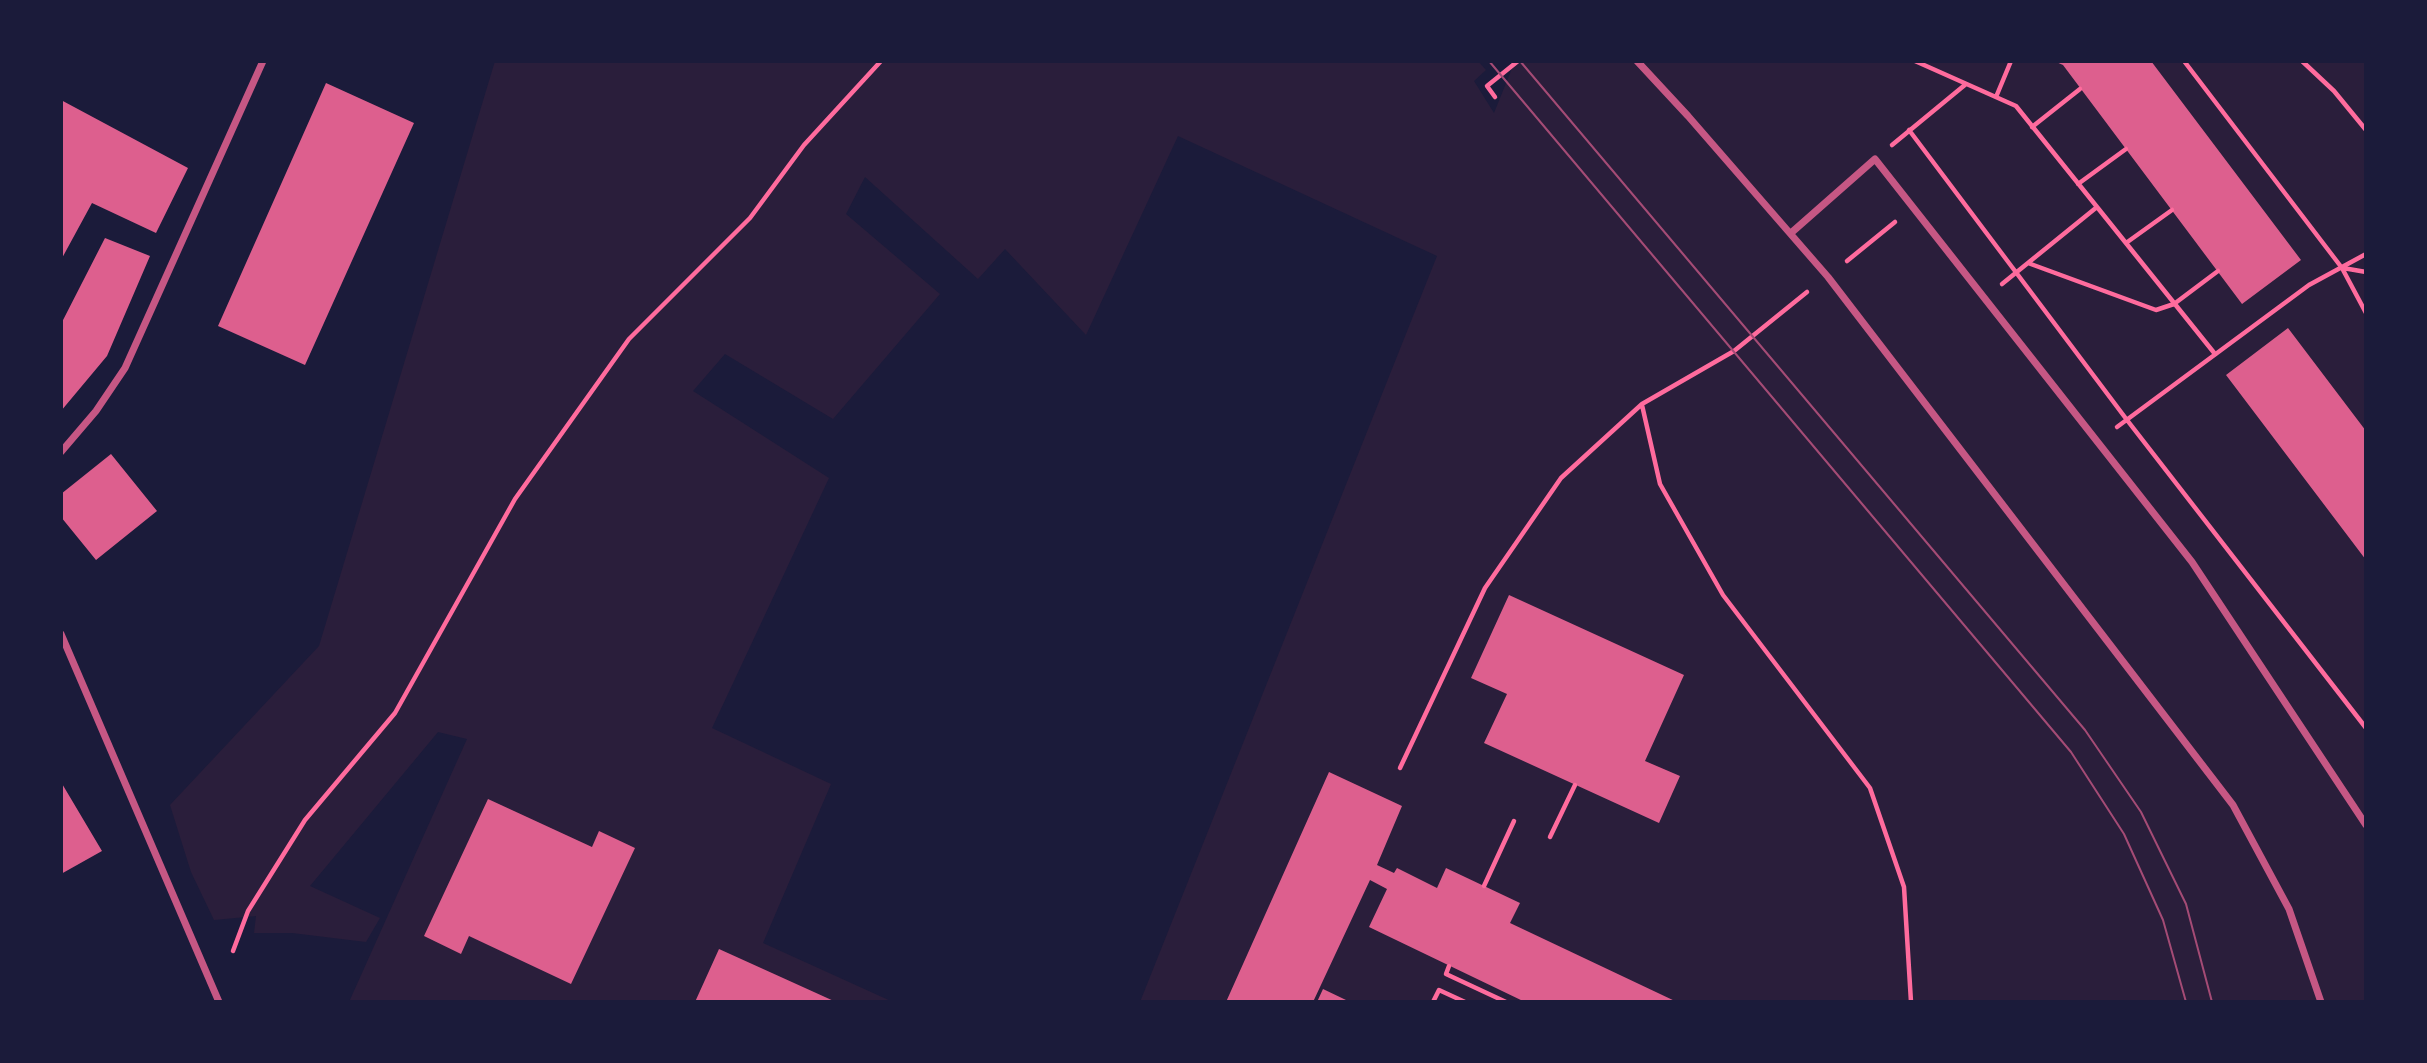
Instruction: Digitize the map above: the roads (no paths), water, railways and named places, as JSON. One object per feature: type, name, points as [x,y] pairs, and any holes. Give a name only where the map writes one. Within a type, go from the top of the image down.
[{"type":"street","points":[[61,452],[96,411],[125,368],[263,61]]},
{"type":"street","points":[[1637,61],[1828,277],[2233,805],[2289,909],[2321,1002]]},
{"type":"street","points":[[1791,233],[1875,159],[2192,562],[2366,825]]},
{"type":"street","points":[[61,634],[219,1002]]},
{"type":"tram line","points":[[1489,61],[2071,752],[2124,834],[2163,920],[2186,1002]]},
{"type":"tram line","points":[[1520,61],[2085,730],[2141,812],[2186,904],[2212,1002]]}]
